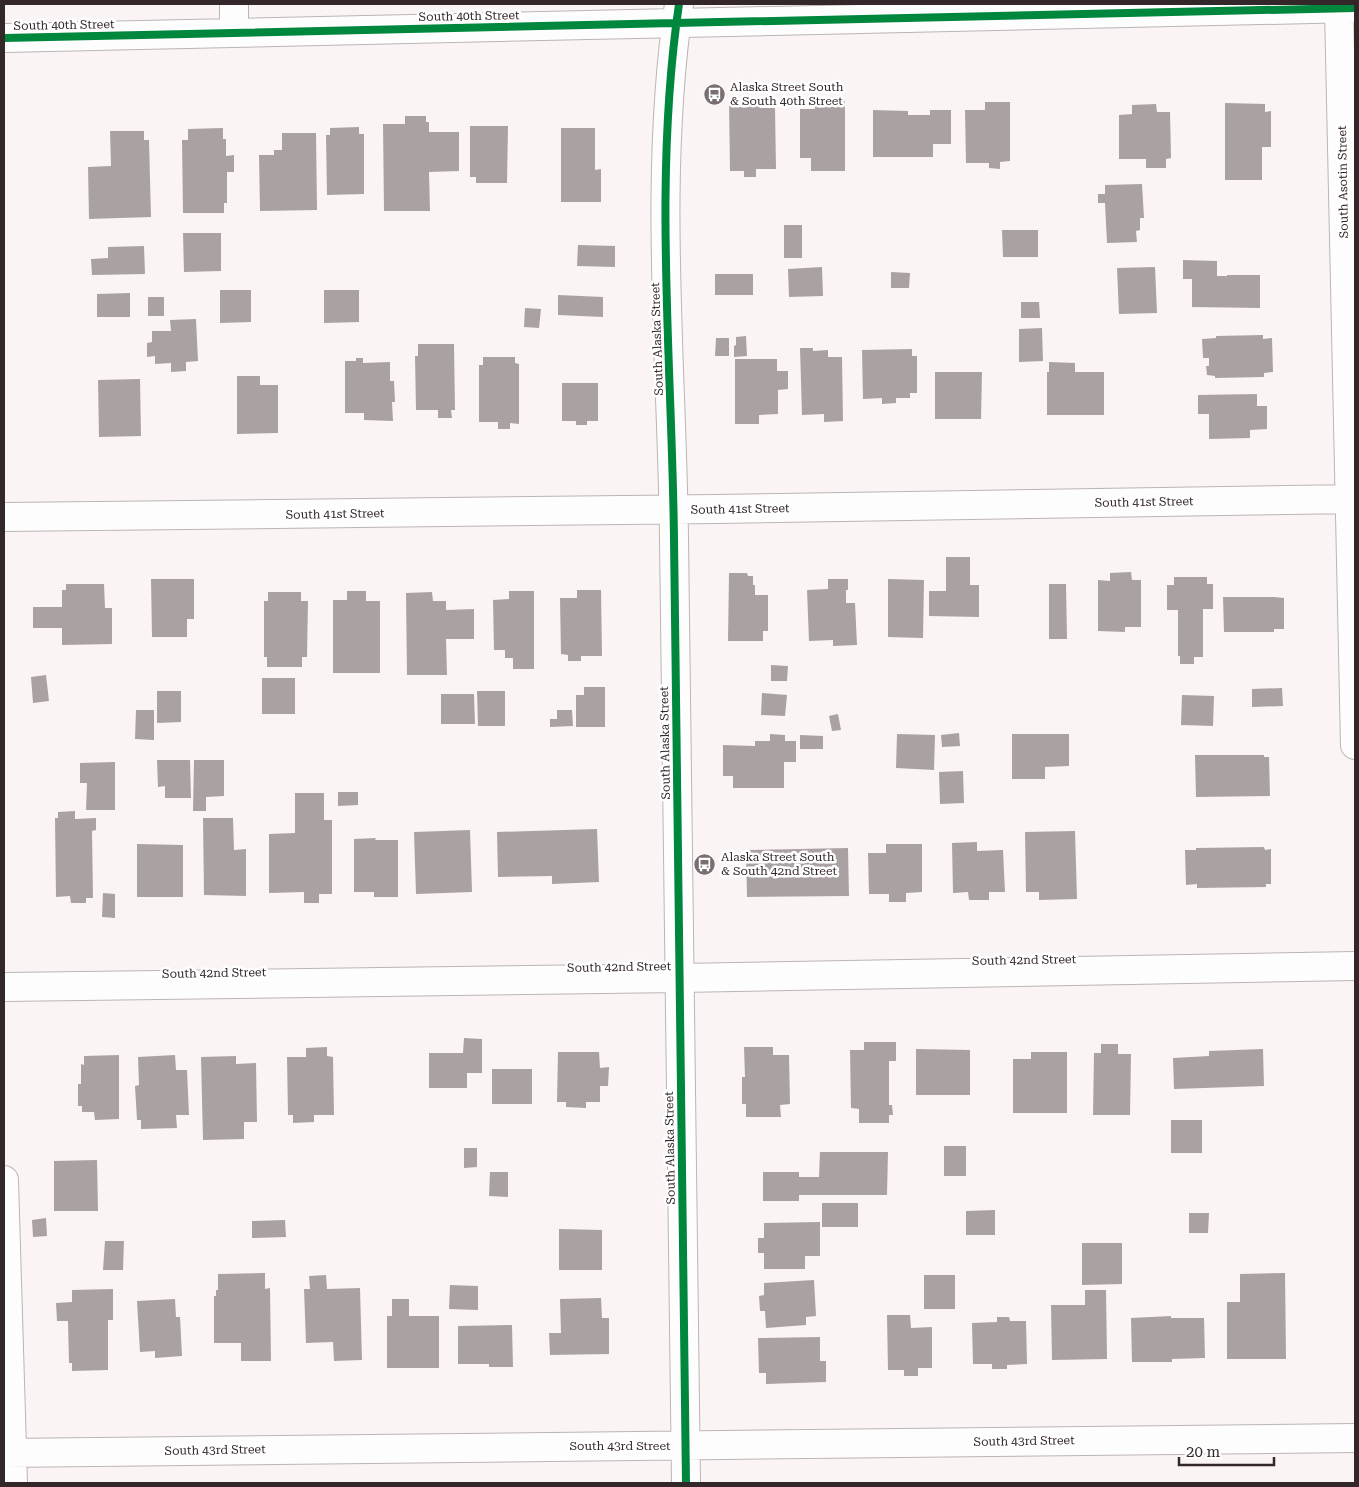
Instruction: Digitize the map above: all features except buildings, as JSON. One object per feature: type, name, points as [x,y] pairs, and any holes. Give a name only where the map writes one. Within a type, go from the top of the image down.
[{"type":"street","points":[[234,4],[234,33]]},
{"type":"street","name":"South 40th Street","points":[[4,38],[234,33],[678,13],[1347,8]]},
{"type":"street","name":"South Asotin Street","points":[[1347,8],[1355,745]]},
{"type":"street","name":"South Alaska Street","points":[[678,13],[669,102],[665,176],[665,240],[674,510],[686,1483]]},
{"type":"street","name":"South 41st Street","points":[[4,517],[674,510],[1352,499]]},
{"type":"street","name":"South 42nd Street","points":[[4,987],[1355,966]]},
{"type":"street","points":[[4,1180],[8,1453],[13,1483]]},
{"type":"street","name":"South 43rd Street","points":[[8,1453],[1355,1438]]},
{"type":"cycle path","points":[[679,4],[671,70],[665,204],[673,472],[686,1483]]},
{"type":"cycle path","points":[[4,38],[1355,8]]},
{"type":"place","name":"Alaska Street South & South 40th Street","points":[[714,94]]},
{"type":"place","name":"Alaska Street South & South 42nd Street","points":[[705,864]]}]
